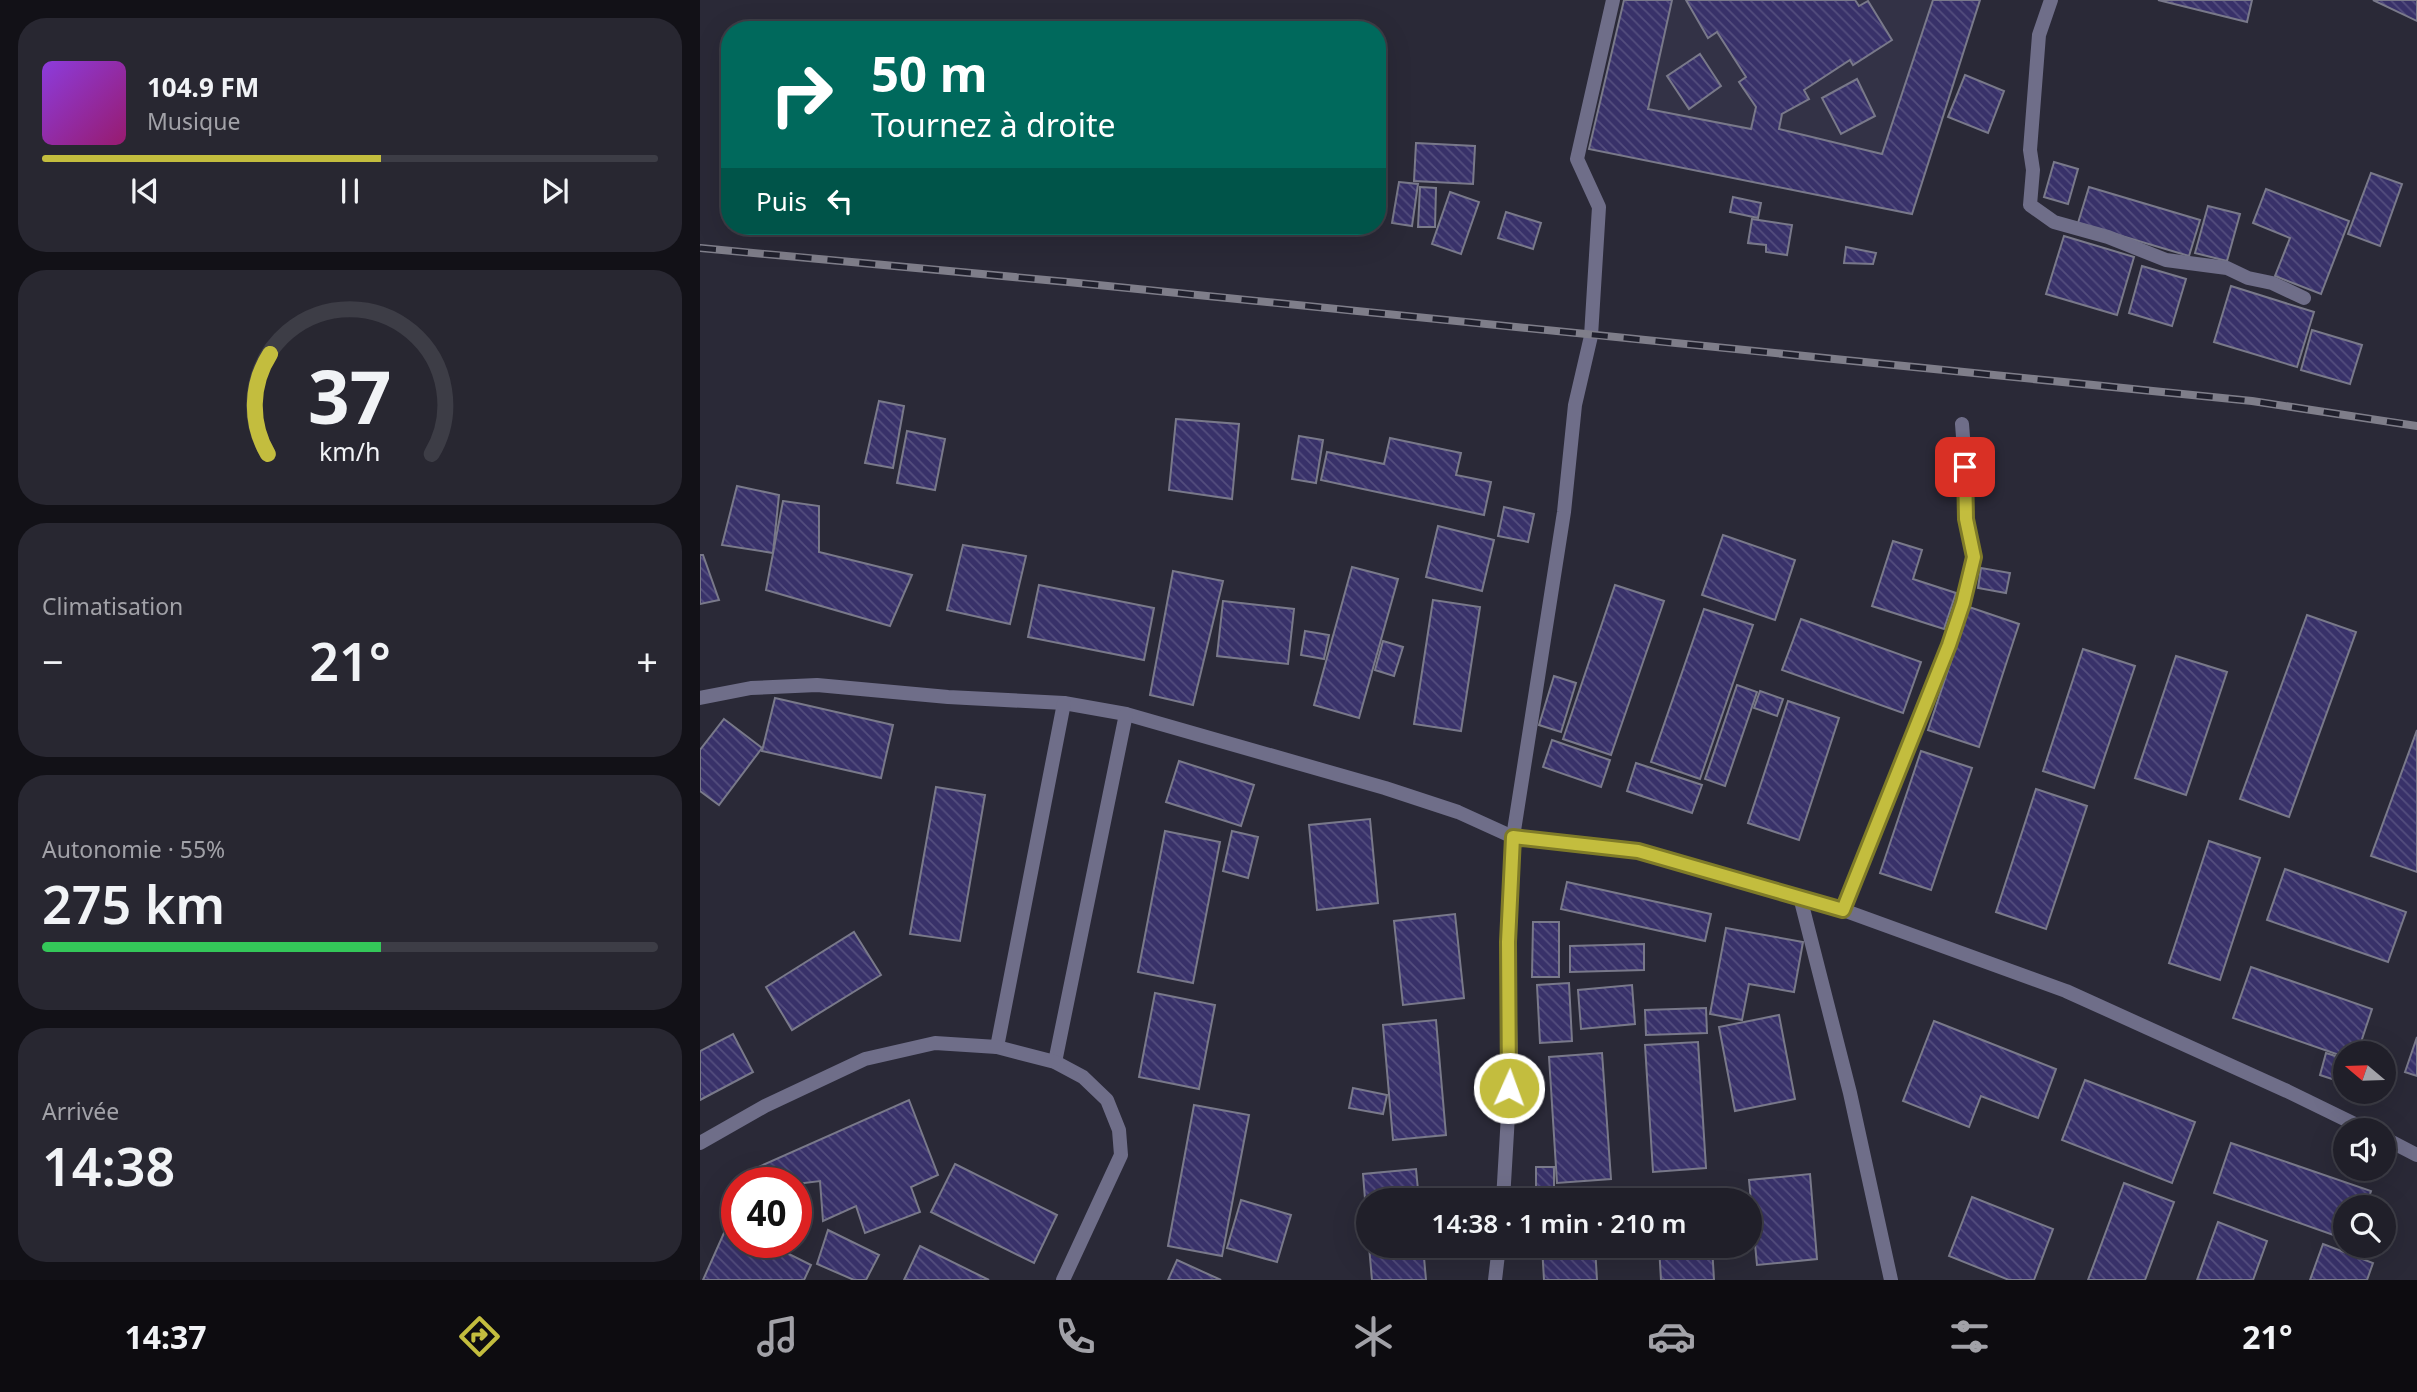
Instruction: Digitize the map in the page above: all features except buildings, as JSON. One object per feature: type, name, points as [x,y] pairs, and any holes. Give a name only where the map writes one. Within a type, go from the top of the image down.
[{"type":"street","points":[[1504,1188],[1511,1064],[1508,942],[1513,837],[1564,512],[1575,405],[1591,336],[1599,207],[1577,159],[1613,0]]},
{"type":"street","points":[[2051,0],[2039,35],[2030,150],[2033,170],[2030,205],[2053,222],[2108,237],[2166,260],[2227,268],[2248,278],[2272,283],[2304,298]]},
{"type":"street","points":[[1843,910],[1949,645],[1966,591],[1974,557],[1966,519],[1967,488],[1962,424]]},
{"type":"street","points":[[700,698],[751,688],[817,685],[948,697],[1064,703],[1126,714],[1385,788],[1458,813],[1513,837],[1638,851],[1843,910],[2066,991],[2342,1118]]},
{"type":"street","points":[[997,1047],[1064,703]]},
{"type":"street","points":[[1055,1062],[1126,714]]},
{"type":"street","points":[[1800,897],[1850,1093],[1891,1280]]},
{"type":"street","points":[[700,1143],[765,1106],[865,1059],[935,1043],[997,1047],[1055,1062],[1083,1077],[1107,1100],[1119,1130],[1121,1155],[1063,1280]]},
{"type":"street","points":[[2396,1145],[2417,1155]]},
{"type":"street","points":[[1495,1280],[1498,1258]]},
{"type":"shaded area","points":[[1624,0],[1980,0],[1912,214],[1589,149]]},
{"type":"railway","points":[[700,248],[1068,282],[2252,401],[2417,426]]},
{"type":"route","points":[[1509,1088],[1511,1064],[1508,942],[1513,837],[1638,851],[1843,910],[1949,645],[1963,603],[1974,557],[1966,519],[1965,467]]}]
